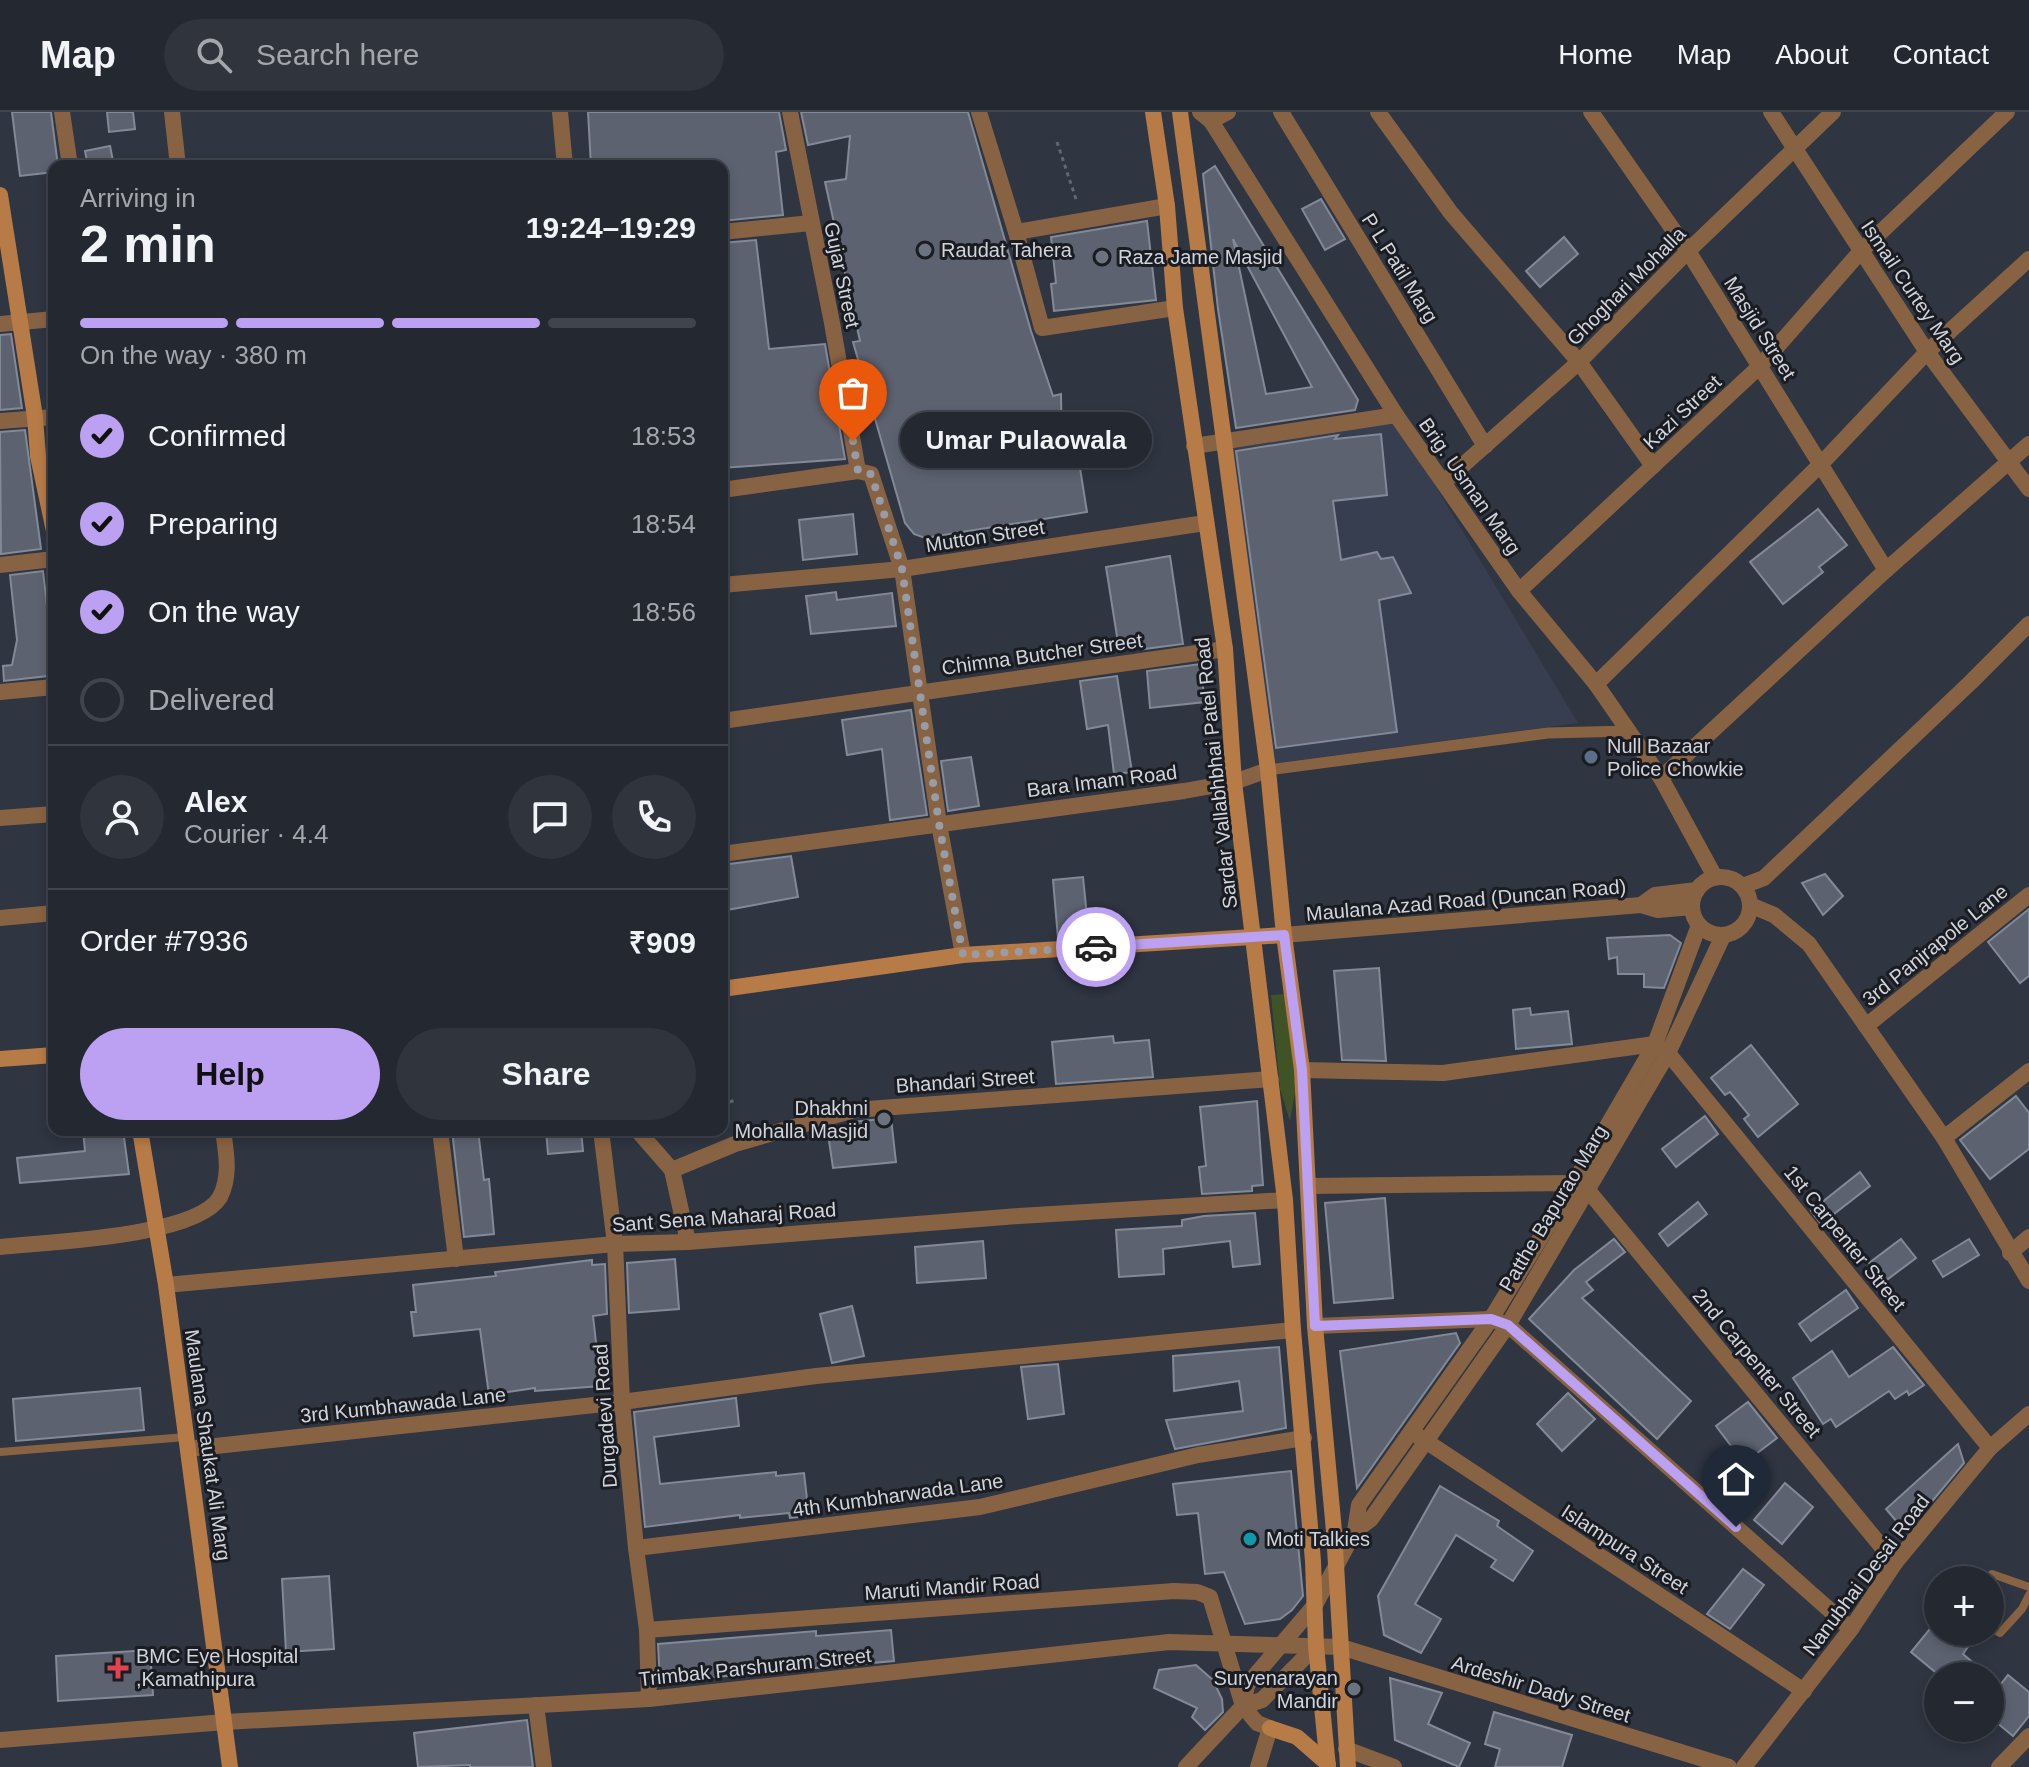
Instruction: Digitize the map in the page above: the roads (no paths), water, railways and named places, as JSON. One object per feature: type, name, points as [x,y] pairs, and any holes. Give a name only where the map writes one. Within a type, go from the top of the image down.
[{"type":"main road","name":"Sardar Vallabhbhai Patel Road","points":[[1153,112],[1167,206],[1175,308],[1225,649],[1234,782],[1285,1200],[1304,1438],[1316,1646],[1328,1766]]},
{"type":"main road","points":[[1180,112],[1268,770],[1284,935],[1302,1070],[1315,1326],[1348,1767]]},
{"type":"main road","points":[[0,195],[35,417],[38,456],[48,503]]},
{"type":"main road","name":"Maulana Azad Road (Duncan Road)","points":[[728,988],[963,955],[1284,935]]},
{"type":"main road","points":[[0,1059],[48,1055]]},
{"type":"main road","name":"Maulana Shaukat Ali Marg","points":[[141,1136],[166,1285],[229,1767]]},
{"type":"main road","points":[[1270,1728],[1297,1737],[1328,1766]]},
{"type":"street","points":[[62,112],[69,160]]},
{"type":"street","points":[[172,112],[177,160]]},
{"type":"street","points":[[560,112],[564,160]]},
{"type":"street","name":"Gujar Street","points":[[790,112],[858,471],[871,474],[902,569],[939,824],[963,955]]},
{"type":"street","points":[[979,112],[1042,328],[1175,308]]},
{"type":"street","points":[[1205,117],[1228,112]]},
{"type":"street","name":"P L Patil Marg","points":[[1281,112],[1485,446]]},
{"type":"street","points":[[1378,112],[1451,213],[1579,362],[1653,466]]},
{"type":"street","name":"Masjid Street","points":[[1591,112],[1688,251],[1886,570]]},
{"type":"street","name":"Ismail Curtey Marg","points":[[1771,112],[1927,352],[2029,489]]},
{"type":"street","name":"Ghoghari Mohalla","points":[[1444,482],[1579,362],[1688,251],[1833,112]]},
{"type":"street","name":"Kazi Street","points":[[1519,591],[1760,366],[1861,251],[2007,112]]},
{"type":"street","name":"Brig. Usman Marg","points":[[1205,117],[1396,415],[1519,591],[1596,684],[1661,778],[1715,877]]},
{"type":"street","points":[[1016,232],[1167,206]]},
{"type":"street","points":[[728,231],[811,223]]},
{"type":"street","points":[[1596,684],[1820,465],[1927,352],[2029,259]]},
{"type":"street","points":[[0,324],[48,320]]},
{"type":"street","points":[[1194,446],[1396,415]]},
{"type":"street","points":[[0,421],[48,417]]},
{"type":"street","points":[[1661,778],[1886,570],[2029,444]]},
{"type":"street","points":[[728,489],[858,471]]},
{"type":"street","name":"Mutton Street","points":[[728,584],[902,569],[1205,523]]},
{"type":"street","points":[[0,565],[48,560]]},
{"type":"street","points":[[1743,886],[1764,878],[2029,624]]},
{"type":"street","name":"Chimna Butcher Street","points":[[728,720],[1225,649]]},
{"type":"street","points":[[0,692],[48,688]]},
{"type":"street","name":"Bara Imam Road","points":[[728,853],[1184,791],[1234,782],[1268,770],[1548,733],[1629,731]]},
{"type":"street","points":[[0,818],[48,814]]},
{"type":"street","points":[[1715,877],[1725,877],[1743,886],[1750,905],[1746,922],[1732,934],[1723,936],[1714,935],[1699,925],[1692,907],[1697,890],[1705,881],[1715,877]]},
{"type":"street","points":[[1641,905],[1655,895],[1697,890]]},
{"type":"street","name":"3rd Panjrapole Lane","points":[[1866,1026],[2029,895]]},
{"type":"street","points":[[1641,905],[1658,910],[1692,907]]},
{"type":"street","name":"Maulana Azad Road (Duncan Road)","points":[[1284,935],[1641,905]]},
{"type":"street","points":[[1750,905],[1774,915],[1809,944],[1944,1138],[2029,1281]]},
{"type":"street","points":[[0,918],[48,914]]},
{"type":"street","points":[[1302,1070],[1443,1073],[1661,1048],[1699,925]]},
{"type":"street","name":"Patthe Bapurao Marg","points":[[1243,1706],[1247,1685],[1315,1605],[1355,1531],[1371,1519],[1418,1437],[1508,1325],[1581,1186],[1723,936]]},
{"type":"street","name":"1st Carpenter Street","points":[[1661,1048],[1990,1448]]},
{"type":"street","points":[[1944,1138],[2029,1071]]},
{"type":"street","name":"Bhandari Street","points":[[672,1170],[735,1144],[854,1110],[1271,1079]]},
{"type":"street","points":[[0,1247],[155,1230],[203,1214],[219,1198],[228,1172],[224,1136]]},
{"type":"street","points":[[441,1136],[456,1259]]},
{"type":"street","name":"Durgadevi Road","points":[[602,1136],[615,1244],[622,1402],[647,1630],[649,1699]]},
{"type":"street","points":[[642,1136],[672,1170],[688,1242]]},
{"type":"street","points":[[1308,1186],[1581,1186]]},
{"type":"street","points":[[1418,1437],[1491,1319],[1581,1186]]},
{"type":"street","name":"2nd Carpenter Street","points":[[1581,1186],[1895,1563]]},
{"type":"street","name":"Sant Sena Maharaj Road","points":[[166,1285],[615,1244],[688,1242],[1019,1216],[1285,1200]]},
{"type":"street","points":[[2010,1253],[2029,1237]]},
{"type":"street","points":[[1315,1326],[1491,1319],[1508,1325],[1851,1629]]},
{"type":"street","name":"3rd Kumbhawada Lane","points":[[188,1443],[622,1402],[816,1376],[1293,1330]]},
{"type":"street","name":"Nanubhai Desai Road","points":[[1744,1767],[1851,1629],[1895,1563],[1990,1448],[2029,1414]]},
{"type":"street","name":"Islampura Street","points":[[1418,1437],[1804,1691]]},
{"type":"street","name":"4th Kumbharwada Lane","points":[[636,1548],[980,1507],[1198,1455],[1304,1438]]},
{"type":"street","name":"Maruti Mandir Road","points":[[647,1630],[1174,1591],[1197,1592],[1210,1597],[1223,1644]]},
{"type":"street","name":"Trimbak Parshuram Street","points":[[0,1740],[225,1722],[649,1699],[1169,1642],[1280,1647]]},
{"type":"street","points":[[1223,1644],[1243,1706],[1257,1723],[1270,1728],[1258,1767]]},
{"type":"street","points":[[1186,1767],[1243,1706],[1262,1700],[1316,1646]]},
{"type":"street","name":"Ardeshir Dady Street","points":[[1280,1647],[1341,1647],[1729,1767]]},
{"type":"street","points":[[536,1705],[544,1767]]},
{"type":"street","points":[[1999,1767],[2029,1736]]},
{"type":"street","points":[[1346,1749],[1394,1767]]},
{"type":"lane","points":[[0,1452],[188,1443]]},
{"type":"lane","points":[[2004,1578],[2029,1587]]},
{"type":"lane","points":[[2004,1629],[2022,1609],[2029,1595]]},
{"type":"place","name":"Raudat Tahera","points":[[925,250]]},
{"type":"place","name":"Raza Jame Masjid","points":[[1102,257]]},
{"type":"place","name":"Umar Pulaowala","points":[[853,441]]},
{"type":"place","name":"Null Bazaar Police Chowkie","points":[[1591,757]]},
{"type":"place","name":"Dhakhni Mohalla Masjid","points":[[884,1119]]},
{"type":"place","name":"Moti Talkies","points":[[1250,1539]]},
{"type":"place","name":"BMC Eye Hospital ,Kamathipura","points":[[118,1668]]},
{"type":"place","name":"Suryenarayan Mandir","points":[[1354,1689]]}]
